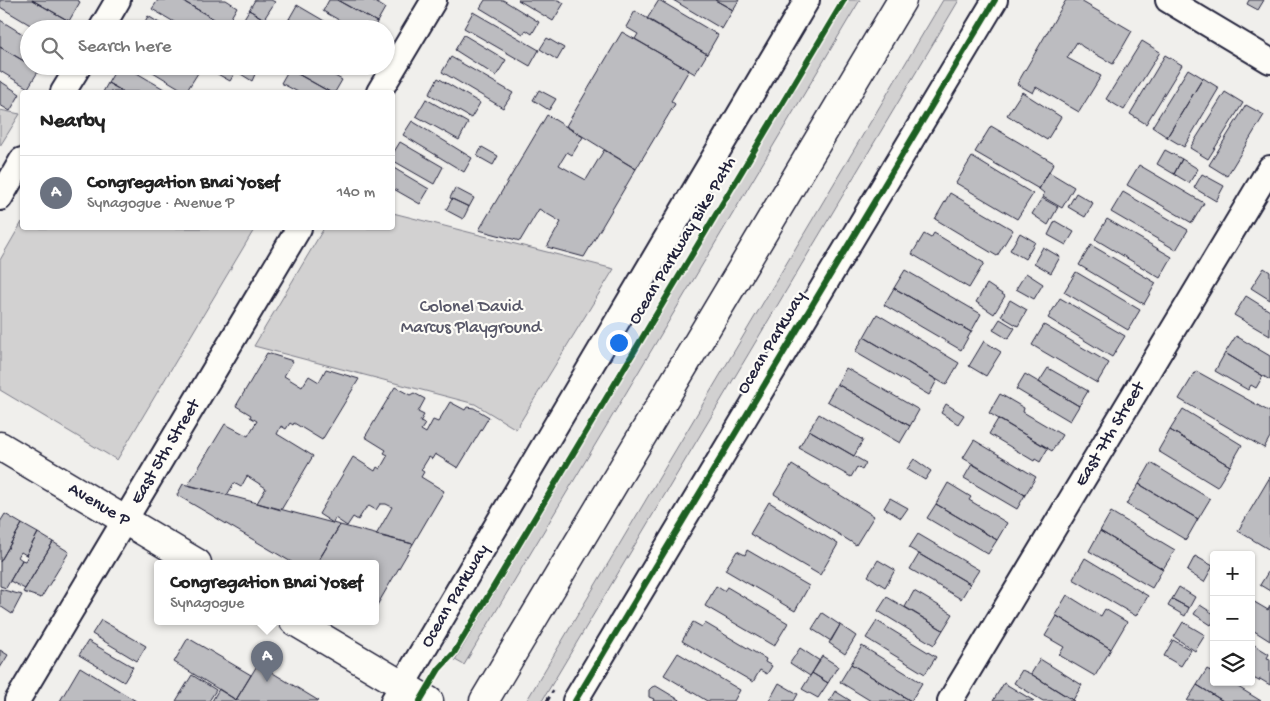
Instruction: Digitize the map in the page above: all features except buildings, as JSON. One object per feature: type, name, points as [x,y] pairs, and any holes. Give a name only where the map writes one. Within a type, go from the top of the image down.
[{"type":"main road","points":[[484,701],[902,0]]},
{"type":"main road","name":"Avenue P","points":[[0,446],[193,560]]},
{"type":"main road","points":[[300,625],[398,693],[428,701]]},
{"type":"street","points":[[106,20],[118,0]]},
{"type":"street","points":[[395,65],[434,0]]},
{"type":"street","name":"Ocean Parkway","points":[[398,693],[807,0]]},
{"type":"street","name":"Ocean Parkway","points":[[575,701],[995,0]]},
{"type":"street","points":[[1168,0],[1270,61]]},
{"type":"street","points":[[64,90],[73,75]]},
{"type":"street","points":[[380,90],[389,75]]},
{"type":"street","points":[[0,198],[20,163]]},
{"type":"street","name":"East 7th Street","points":[[950,701],[1270,168]]},
{"type":"street","name":"East 5th Street","points":[[17,701],[298,230]]},
{"type":"green space","points":[[847,0],[860,0],[464,665],[455,660]]},
{"type":"green space","points":[[943,0],[959,0],[542,701],[528,701],[527,700]]},
{"type":"green space","points":[[0,110],[20,114],[0,146]]},
{"type":"green space","name":"Colonel David Marcus Playground","points":[[395,214],[614,269],[516,429],[475,404],[254,346],[323,230],[395,230]]},
{"type":"green space","points":[[20,225],[20,230],[254,230],[117,460],[0,390],[0,260]]},
{"type":"cycle path","name":"Ocean Parkway Bike Path","points":[[420,701],[439,669],[454,653],[844,0]]},
{"type":"cycle path","points":[[575,701],[995,0]]},
{"type":"place","name":"Congregation Bnai Yosef","points":[[267,682]]}]
